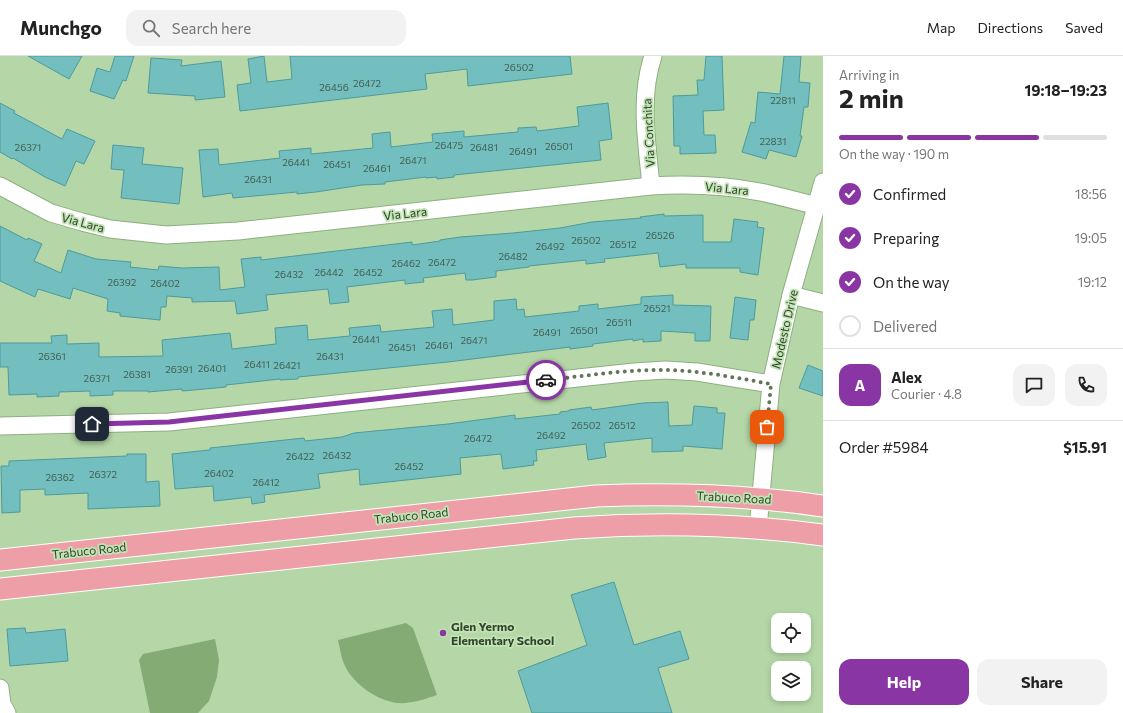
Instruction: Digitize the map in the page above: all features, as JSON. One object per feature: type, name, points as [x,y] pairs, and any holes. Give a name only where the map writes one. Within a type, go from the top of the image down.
[{"type":"main road","name":"Trabuco Road","points":[[0,560],[568,499],[658,494],[760,498],[823,506]]},
{"type":"main road","points":[[0,589],[574,528],[628,524],[680,524],[758,528],[823,535]]},
{"type":"street","name":"Via Conchita","points":[[651,186],[644,109],[648,72],[653,56]]},
{"type":"street","name":"Modesto Drive","points":[[758,528],[771,384],[791,295],[823,182]]},
{"type":"street","name":"Via Lara","points":[[0,186],[51,213],[110,229],[166,235],[238,231],[651,186],[679,185],[736,189],[759,192],[817,206]]},
{"type":"street","points":[[791,295],[823,303]]},
{"type":"street","points":[[0,426],[169,422],[634,372],[666,370],[697,372],[771,384]]},
{"type":"street","points":[[0,688],[2,704],[7,713]]},
{"type":"green space","points":[[406,623],[413,628],[437,695],[413,702],[390,702],[366,690],[353,678],[344,664],[338,640]]},
{"type":"green space","points":[[215,639],[219,660],[217,677],[209,701],[198,713],[150,713],[139,660],[143,654]]},
{"type":"building","points":[[28,56],[82,56],[69,79]]},
{"type":"building","points":[[115,56],[134,56],[126,81],[123,80],[114,99],[90,91],[97,68],[110,72]]},
{"type":"building","points":[[264,56],[267,82],[292,79],[290,56],[570,56],[572,74],[468,86],[467,69],[425,74],[427,89],[240,111],[237,85],[251,83],[248,59]]},
{"type":"building","points":[[706,56],[722,56],[724,110],[703,111],[704,135],[715,135],[716,153],[680,154],[680,146],[674,146],[673,96],[698,95],[697,80],[704,80]]},
{"type":"building","points":[[784,56],[801,56],[799,82],[810,83],[808,107],[804,107],[800,136],[802,136],[796,157],[769,150],[766,159],[742,152],[751,122],[755,123],[758,92],[780,94]]},
{"type":"building","points":[[151,58],[182,60],[181,66],[221,61],[225,97],[195,100],[195,96],[148,93]]},
{"type":"building","points":[[0,103],[15,111],[14,113],[62,139],[67,129],[95,141],[84,164],[76,161],[65,186],[45,177],[0,152]]},
{"type":"building","points":[[608,103],[612,139],[599,141],[601,160],[454,175],[454,177],[437,179],[437,177],[426,177],[385,182],[385,184],[362,185],[297,194],[297,192],[233,198],[232,193],[203,197],[199,150],[218,149],[219,165],[280,158],[279,151],[311,148],[311,154],[373,148],[372,134],[390,132],[391,147],[433,142],[432,134],[464,131],[464,137],[518,132],[518,128],[536,127],[537,131],[579,126],[577,107]]},
{"type":"building","points":[[113,145],[144,148],[142,164],[183,168],[179,204],[121,198],[124,170],[111,169]]},
{"type":"building","points":[[664,214],[664,216],[703,215],[703,242],[731,242],[734,219],[758,222],[757,227],[764,228],[758,275],[740,272],[740,268],[686,268],[686,264],[660,267],[658,253],[604,259],[605,262],[586,264],[586,260],[529,266],[496,271],[496,277],[472,280],[466,280],[465,273],[423,278],[424,282],[405,284],[405,280],[347,287],[349,302],[330,304],[328,289],[266,295],[268,310],[237,314],[235,301],[192,302],[192,298],[167,296],[166,307],[161,307],[160,320],[120,316],[120,313],[107,311],[108,299],[73,288],[70,299],[38,289],[35,297],[0,281],[0,226],[27,240],[28,238],[42,244],[34,261],[61,273],[68,250],[96,259],[131,262],[130,267],[158,270],[159,266],[182,268],[219,267],[220,290],[245,287],[241,259],[261,257],[261,260],[412,242],[412,245],[460,237],[560,228],[592,222],[641,218],[640,217]]},
{"type":"building","points":[[673,295],[673,305],[711,306],[710,341],[695,341],[695,333],[661,331],[661,341],[643,342],[643,339],[633,341],[633,339],[593,344],[593,346],[570,349],[570,347],[448,362],[298,377],[298,379],[280,379],[226,385],[226,387],[182,391],[182,389],[148,392],[113,391],[113,395],[90,396],[90,391],[59,392],[59,396],[37,397],[37,394],[9,395],[8,367],[0,367],[0,343],[52,343],[51,336],[67,335],[67,344],[99,343],[99,357],[163,356],[162,340],[230,333],[232,349],[276,344],[275,328],[307,325],[308,340],[350,336],[349,328],[380,325],[381,332],[434,327],[432,311],[452,309],[453,325],[494,320],[494,301],[516,299],[517,310],[524,309],[525,317],[579,311],[579,306],[598,304],[598,309],[641,304],[641,297]]},
{"type":"building","points":[[735,297],[756,300],[754,320],[750,320],[748,340],[730,338]]},
{"type":"building","points":[[808,365],[823,371],[823,396],[799,388]]},
{"type":"building","points":[[668,402],[669,426],[692,425],[694,406],[717,408],[717,413],[725,413],[722,449],[683,446],[683,451],[652,452],[652,438],[604,443],[606,457],[588,460],[586,444],[536,450],[537,461],[533,461],[534,465],[503,469],[501,454],[460,458],[461,474],[360,485],[359,469],[318,474],[320,488],[264,495],[265,502],[252,504],[251,497],[214,501],[213,486],[175,489],[172,454],[210,450],[210,448],[304,438],[305,441],[342,437],[354,433],[448,424],[515,415],[515,419],[560,414],[560,412],[591,407],[592,410],[643,403]]},
{"type":"building","points":[[127,454],[146,454],[146,482],[159,481],[160,506],[88,509],[88,493],[45,495],[45,489],[20,490],[20,512],[2,513],[1,466],[9,466],[9,461],[127,456]]},
{"type":"building","name":"Glen Yermo Elementary School","points":[[614,582],[634,645],[680,631],[689,659],[658,668],[672,713],[532,713],[518,671],[587,645],[571,595]]},
{"type":"building","points":[[25,628],[26,633],[65,629],[68,661],[10,666],[7,629]]},
{"type":"way so far","points":[[546,380],[666,370],[697,372],[771,384],[767,427]]},
{"type":"place","name":"Glen Yermo Elementary School","points":[[443,633]]},
{"type":"route","points":[[92,424],[169,422],[546,380]]}]
